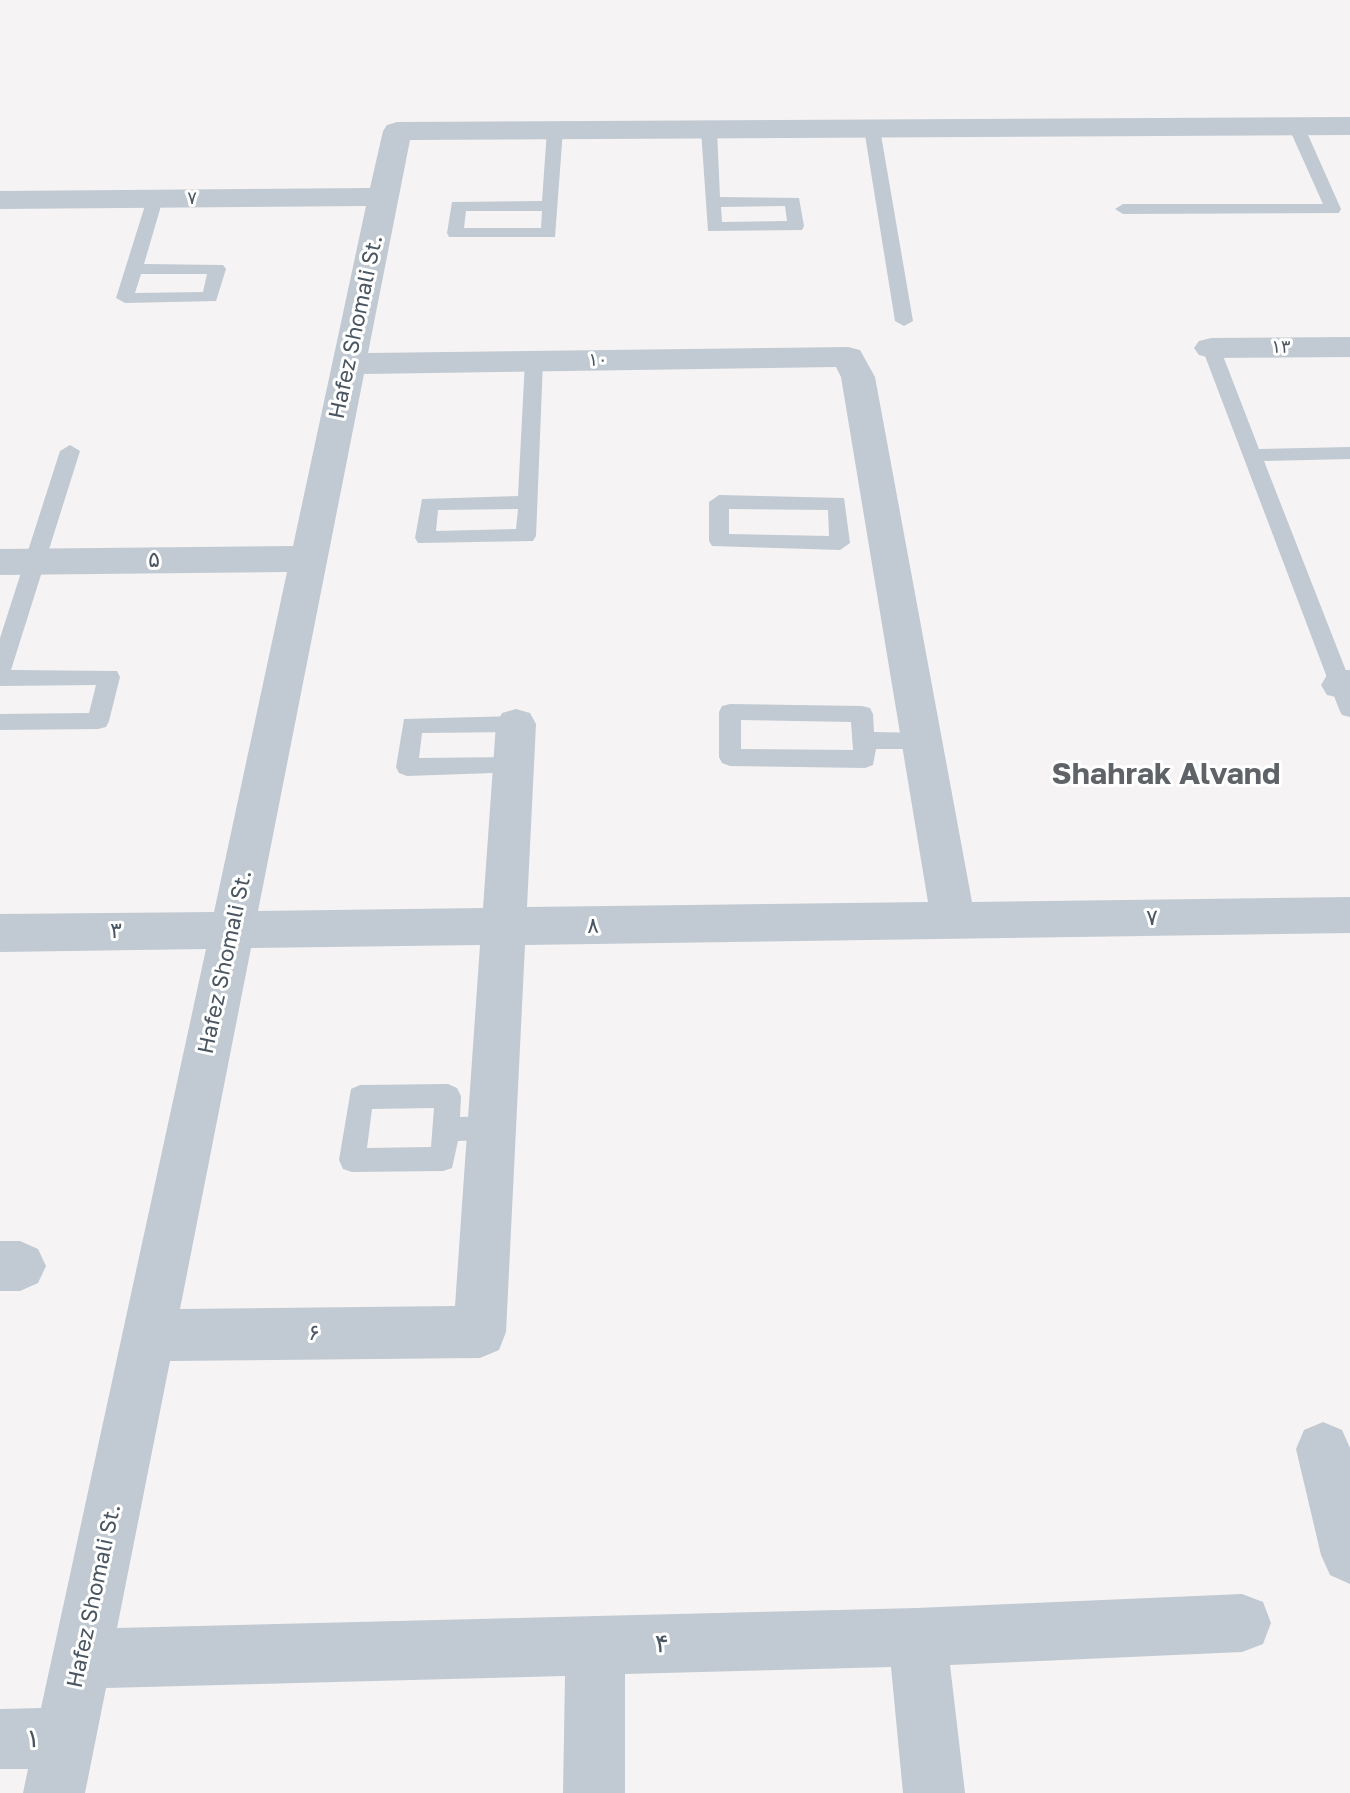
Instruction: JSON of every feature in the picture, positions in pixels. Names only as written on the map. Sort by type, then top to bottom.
[{"type":"street","points":[[555,130],[1350,126]]},
{"type":"street","name":"Hafez Shomali St.","points":[[60,1766],[397,131],[555,130]]},
{"type":"street","name":"۷","points":[[0,200],[383,197]]},
{"type":"street","name":"۱۳","points":[[1211,348],[1350,347]]},
{"type":"street","name":"۱۰","points":[[349,364],[848,357],[858,377],[862,525]]},
{"type":"street","points":[[862,525],[922,741],[953,920]]},
{"type":"street","name":"۵","points":[[17,562],[308,559]]},
{"type":"street","points":[[493,1128],[515,745]]},
{"type":"street","name":"۷","points":[[953,920],[1350,915]]},
{"type":"street","name":"۸","points":[[232,930],[953,920]]},
{"type":"street","name":"۳","points":[[0,933],[232,930]]},
{"type":"street","name":"۶","points":[[149,1335],[480,1332],[493,1128]]},
{"type":"street","points":[[1323,1449],[1350,1555]]},
{"type":"street","name":"۴","points":[[82,1659],[917,1637],[1242,1623]]},
{"type":"street","points":[[917,1637],[934,1793]]},
{"type":"street","points":[[594,1793],[595,1646]]},
{"type":"street","name":"۱","points":[[0,1739],[60,1766]]},
{"type":"lane","points":[[1123,209],[1333,209],[1296,126]]},
{"type":"lane","points":[[872,129],[904,321]]},
{"type":"lane","points":[[550,206],[458,206],[455,233],[549,233],[555,130]]},
{"type":"lane","points":[[709,130],[712,202],[714,227],[796,226],[793,201],[712,202]]},
{"type":"lane","points":[[134,269],[217,269],[210,297],[125,298],[155,199]]},
{"type":"lane","points":[[1211,348],[1347,693]]},
{"type":"lane","points":[[528,502],[429,504],[425,538],[526,536],[528,502],[534,361]]},
{"type":"lane","points":[[0,671],[17,562],[70,451]]},
{"type":"lane","points":[[1253,455],[1350,453]]},
{"type":"lane","points":[[719,502],[837,503],[862,525],[840,543],[719,541],[719,502]]},
{"type":"lane","points":[[0,678],[109,677],[98,721],[0,722]]},
{"type":"lane","points":[[730,712],[862,714],[864,740],[865,759],[730,757],[730,712]]},
{"type":"lane","points":[[864,740],[922,741]]},
{"type":"lane","points":[[446,1129],[493,1128]]},
{"type":"district","name":"Shahrak Alvand","points":[[1166,774]]}]
